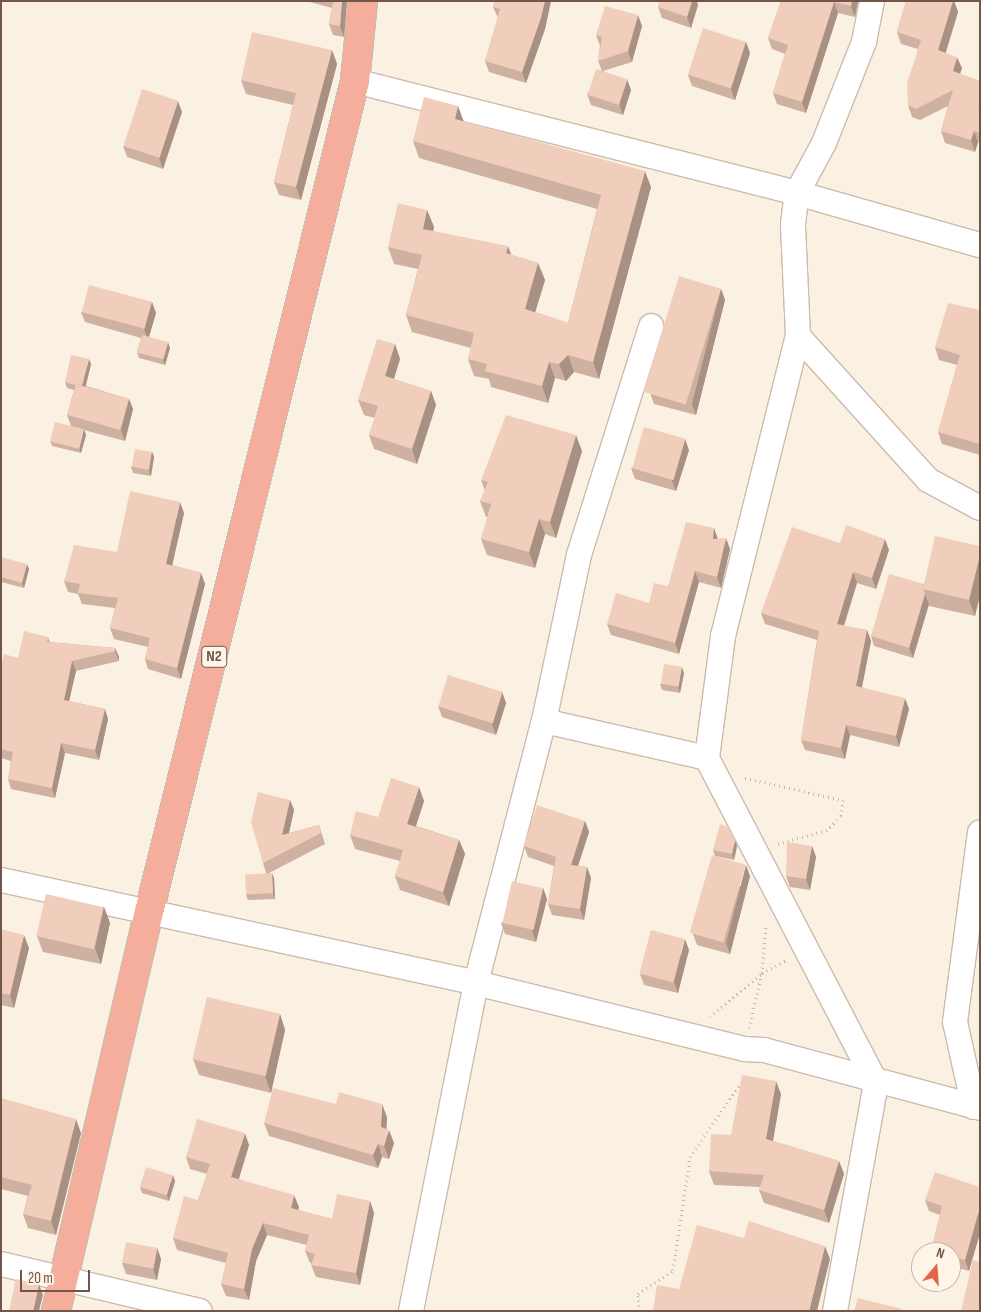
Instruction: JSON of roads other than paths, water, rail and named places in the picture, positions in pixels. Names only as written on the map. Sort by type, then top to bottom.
[{"type":"highway","name":"N2","points":[[56,1311],[149,912],[355,81],[363,1]]},
{"type":"street","points":[[835,1311],[876,1083],[711,766],[723,636],[798,336],[793,224],[797,193],[824,143],[864,42],[872,1]]},
{"type":"street","points":[[355,81],[797,193],[980,245]]},
{"type":"street","points":[[411,1311],[476,983],[544,721],[579,555],[651,326]]},
{"type":"street","points":[[798,336],[928,480],[980,508]]},
{"type":"street","points":[[544,721],[711,766]]},
{"type":"street","points":[[1,880],[476,983],[689,1036],[754,1050],[876,1083],[977,1107],[955,1022],[980,832]]},
{"type":"street","points":[[1,1264],[200,1311]]}]
